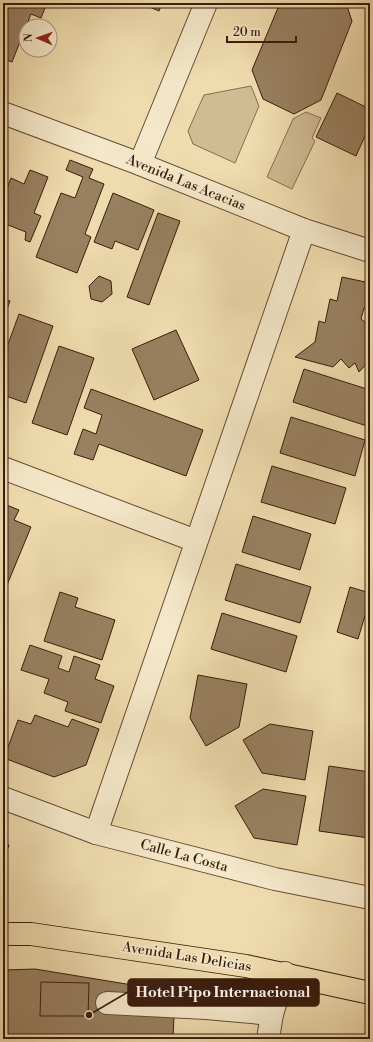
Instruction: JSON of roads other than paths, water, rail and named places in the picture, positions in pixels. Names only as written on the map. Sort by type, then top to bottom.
[{"type":"main road","name":"Avenida Las Delicias","points":[[3,934],[31,934],[246,966],[285,973],[370,993]]},
{"type":"street","points":[[140,164],[206,3]]},
{"type":"street","name":"Avenida Las Acacias","points":[[3,113],[140,164],[304,230],[370,251]]},
{"type":"street","points":[[96,833],[304,230]]},
{"type":"street","points":[[3,468],[196,541]]},
{"type":"street","name":"Calle La Costa","points":[[3,798],[96,833],[275,880],[370,898]]},
{"type":"street","points":[[268,1039],[272,1014],[285,973]]},
{"type":"street","points":[[107,1003],[206,1008],[272,1014]]},
{"type":"place","name":"Hotel Pipo Internacional","points":[[89,1015]]}]
